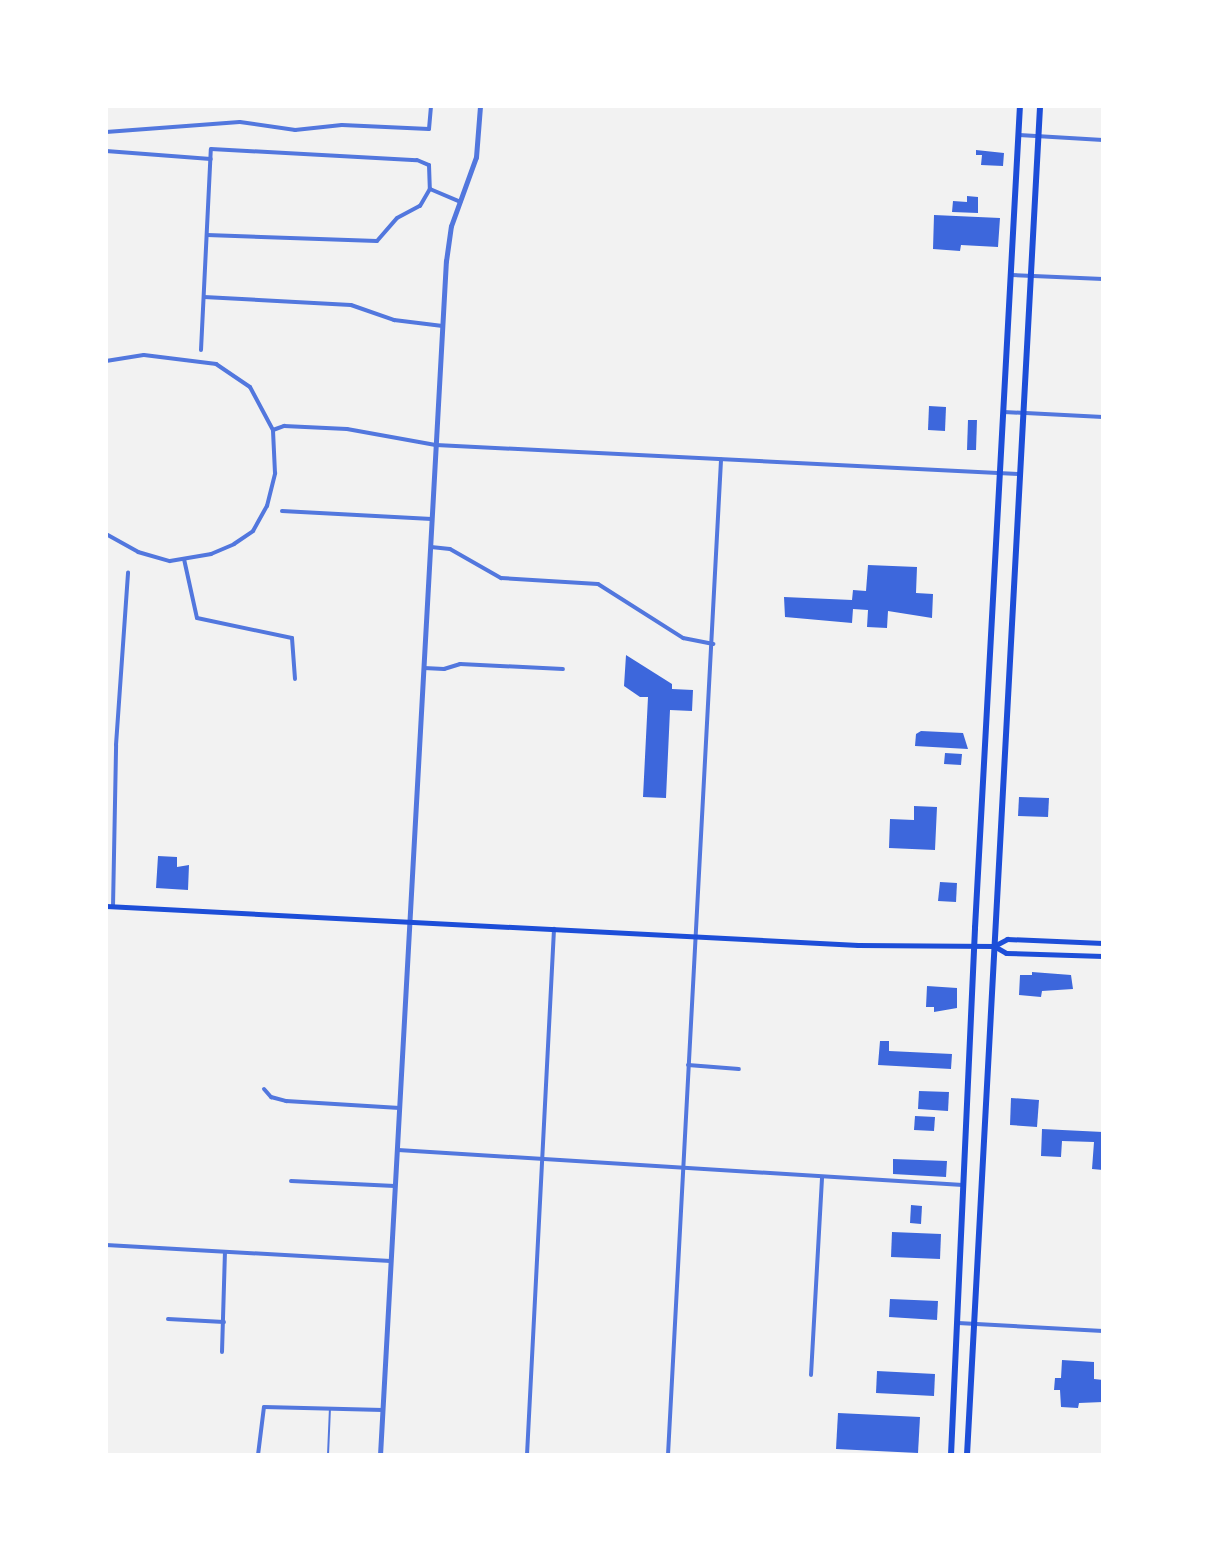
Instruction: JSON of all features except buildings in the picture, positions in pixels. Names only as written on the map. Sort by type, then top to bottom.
[{"type":"main road","points":[[951,1455],[974,945],[1020,106]]},
{"type":"main road","points":[[967,1455],[1040,106]]},
{"type":"main road","points":[[109,906],[858,945],[994,946],[1006,953],[1103,956]]},
{"type":"main road","points":[[994,946],[1007,939],[1103,943]]},
{"type":"street","points":[[106,132],[119,133],[156,125],[240,122],[283,129],[342,125],[429,129],[431,106]]},
{"type":"street","points":[[380,1455],[448,239],[476,157],[480,106]]},
{"type":"street","points":[[1019,135],[1103,140]]},
{"type":"street","points":[[201,350],[211,149],[417,160],[429,165],[430,189],[420,206],[397,218],[377,241],[207,235]]},
{"type":"street","points":[[106,151],[211,159]]},
{"type":"street","points":[[430,189],[460,202]]},
{"type":"street","points":[[1012,275],[1103,279]]},
{"type":"street","points":[[204,297],[351,305],[394,320],[443,326]]},
{"type":"street","points":[[106,361],[144,355],[216,364],[250,387],[273,430],[276,459],[272,491],[253,531],[211,554],[170,561],[138,552],[106,534]]},
{"type":"street","points":[[1004,412],[1103,417]]},
{"type":"street","points":[[273,430],[284,426],[347,429],[436,445],[1019,474]]},
{"type":"street","points":[[668,1455],[721,459]]},
{"type":"street","points":[[282,511],[432,519]]},
{"type":"street","points":[[431,547],[450,549],[501,578],[598,584],[683,638],[713,644]]},
{"type":"street","points":[[184,559],[197,618],[292,638],[295,679]]},
{"type":"street","points":[[109,906],[128,572]]},
{"type":"street","points":[[424,668],[444,669],[463,664],[563,669]]},
{"type":"street","points":[[527,1455],[554,929]]},
{"type":"street","points":[[688,1065],[739,1069]]},
{"type":"street","points":[[264,1089],[271,1097],[286,1101],[400,1108]]},
{"type":"street","points":[[398,1150],[963,1185]]},
{"type":"street","points":[[811,1375],[822,1178]]},
{"type":"street","points":[[291,1181],[395,1186]]},
{"type":"street","points":[[106,1245],[391,1261]]},
{"type":"street","points":[[222,1352],[225,1253]]},
{"type":"street","points":[[168,1319],[224,1322]]},
{"type":"street","points":[[957,1323],[1103,1331]]},
{"type":"street","points":[[258,1455],[264,1407],[383,1410]]},
{"type":"lane","points":[[328,1455],[330,1407]]}]
